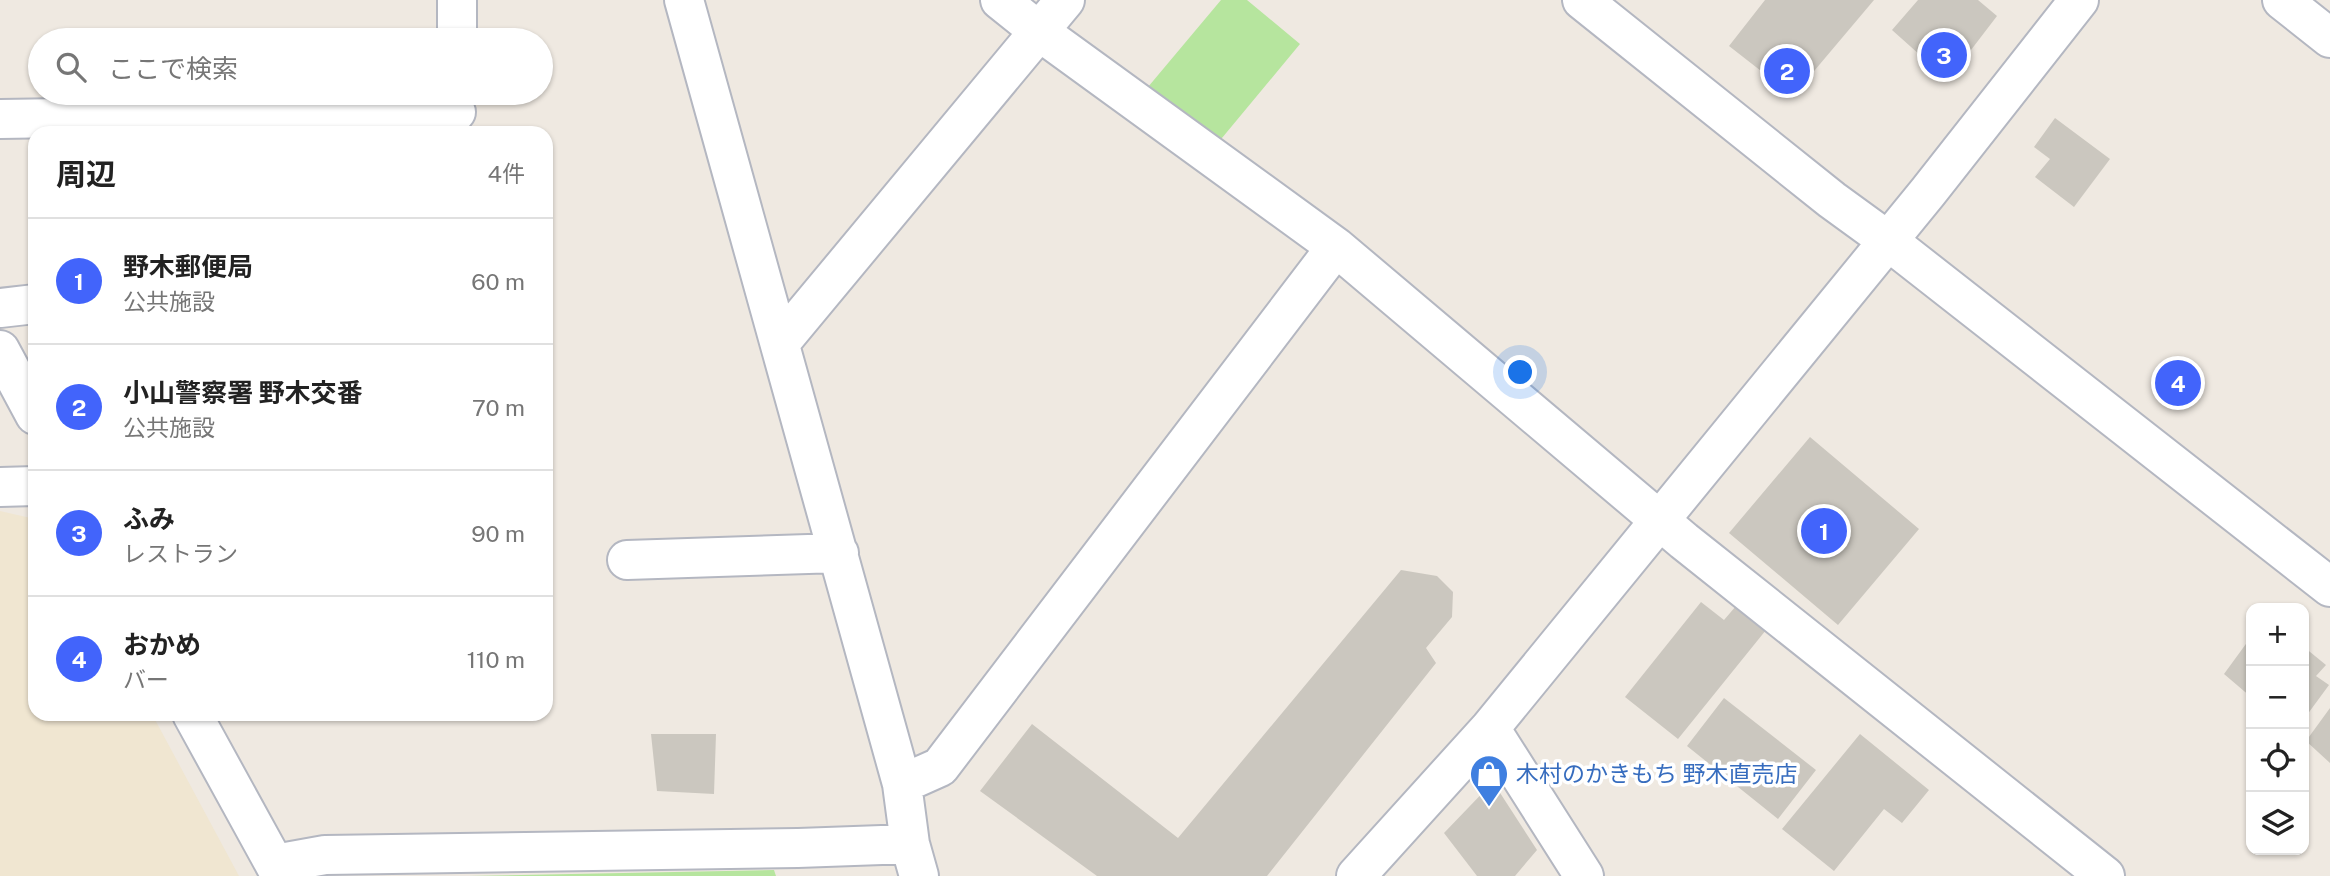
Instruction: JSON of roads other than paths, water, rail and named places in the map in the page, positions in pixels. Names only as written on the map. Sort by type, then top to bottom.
[{"type":"street","points":[[457,0],[457,28]]},
{"type":"street","points":[[196,721],[278,870],[325,855],[801,862],[915,860],[902,783],[684,0]]},
{"type":"street","points":[[1000,0],[1336,247],[1619,488],[2105,876]]},
{"type":"street","points":[[780,343],[1065,0]]},
{"type":"street","points":[[1583,0],[1832,200],[1887,240],[2330,587]]},
{"type":"street","points":[[1356,876],[1490,728],[1928,192],[2080,0]]},
{"type":"street","points":[[2282,0],[2330,38]]},
{"type":"street","points":[[0,119],[456,112]]},
{"type":"street","points":[[902,783],[940,767],[1336,247]]},
{"type":"street","points":[[0,307],[28,305]]},
{"type":"street","points":[[0,351],[28,402]]},
{"type":"street","points":[[0,487],[28,486]]},
{"type":"street","points":[[627,560],[839,553]]},
{"type":"street","points":[[1490,728],[1584,876]]},
{"type":"place","name":"ふみ","points":[[1944,55]]},
{"type":"place","name":"小山警察署 野木交番","points":[[1787,71]]},
{"type":"place","name":"おかめ","points":[[2178,383]]},
{"type":"place","name":"野木郵便局","points":[[1824,531]]},
{"type":"place","name":"木村のかきもち 野木直売店","points":[[1489,808]]}]
